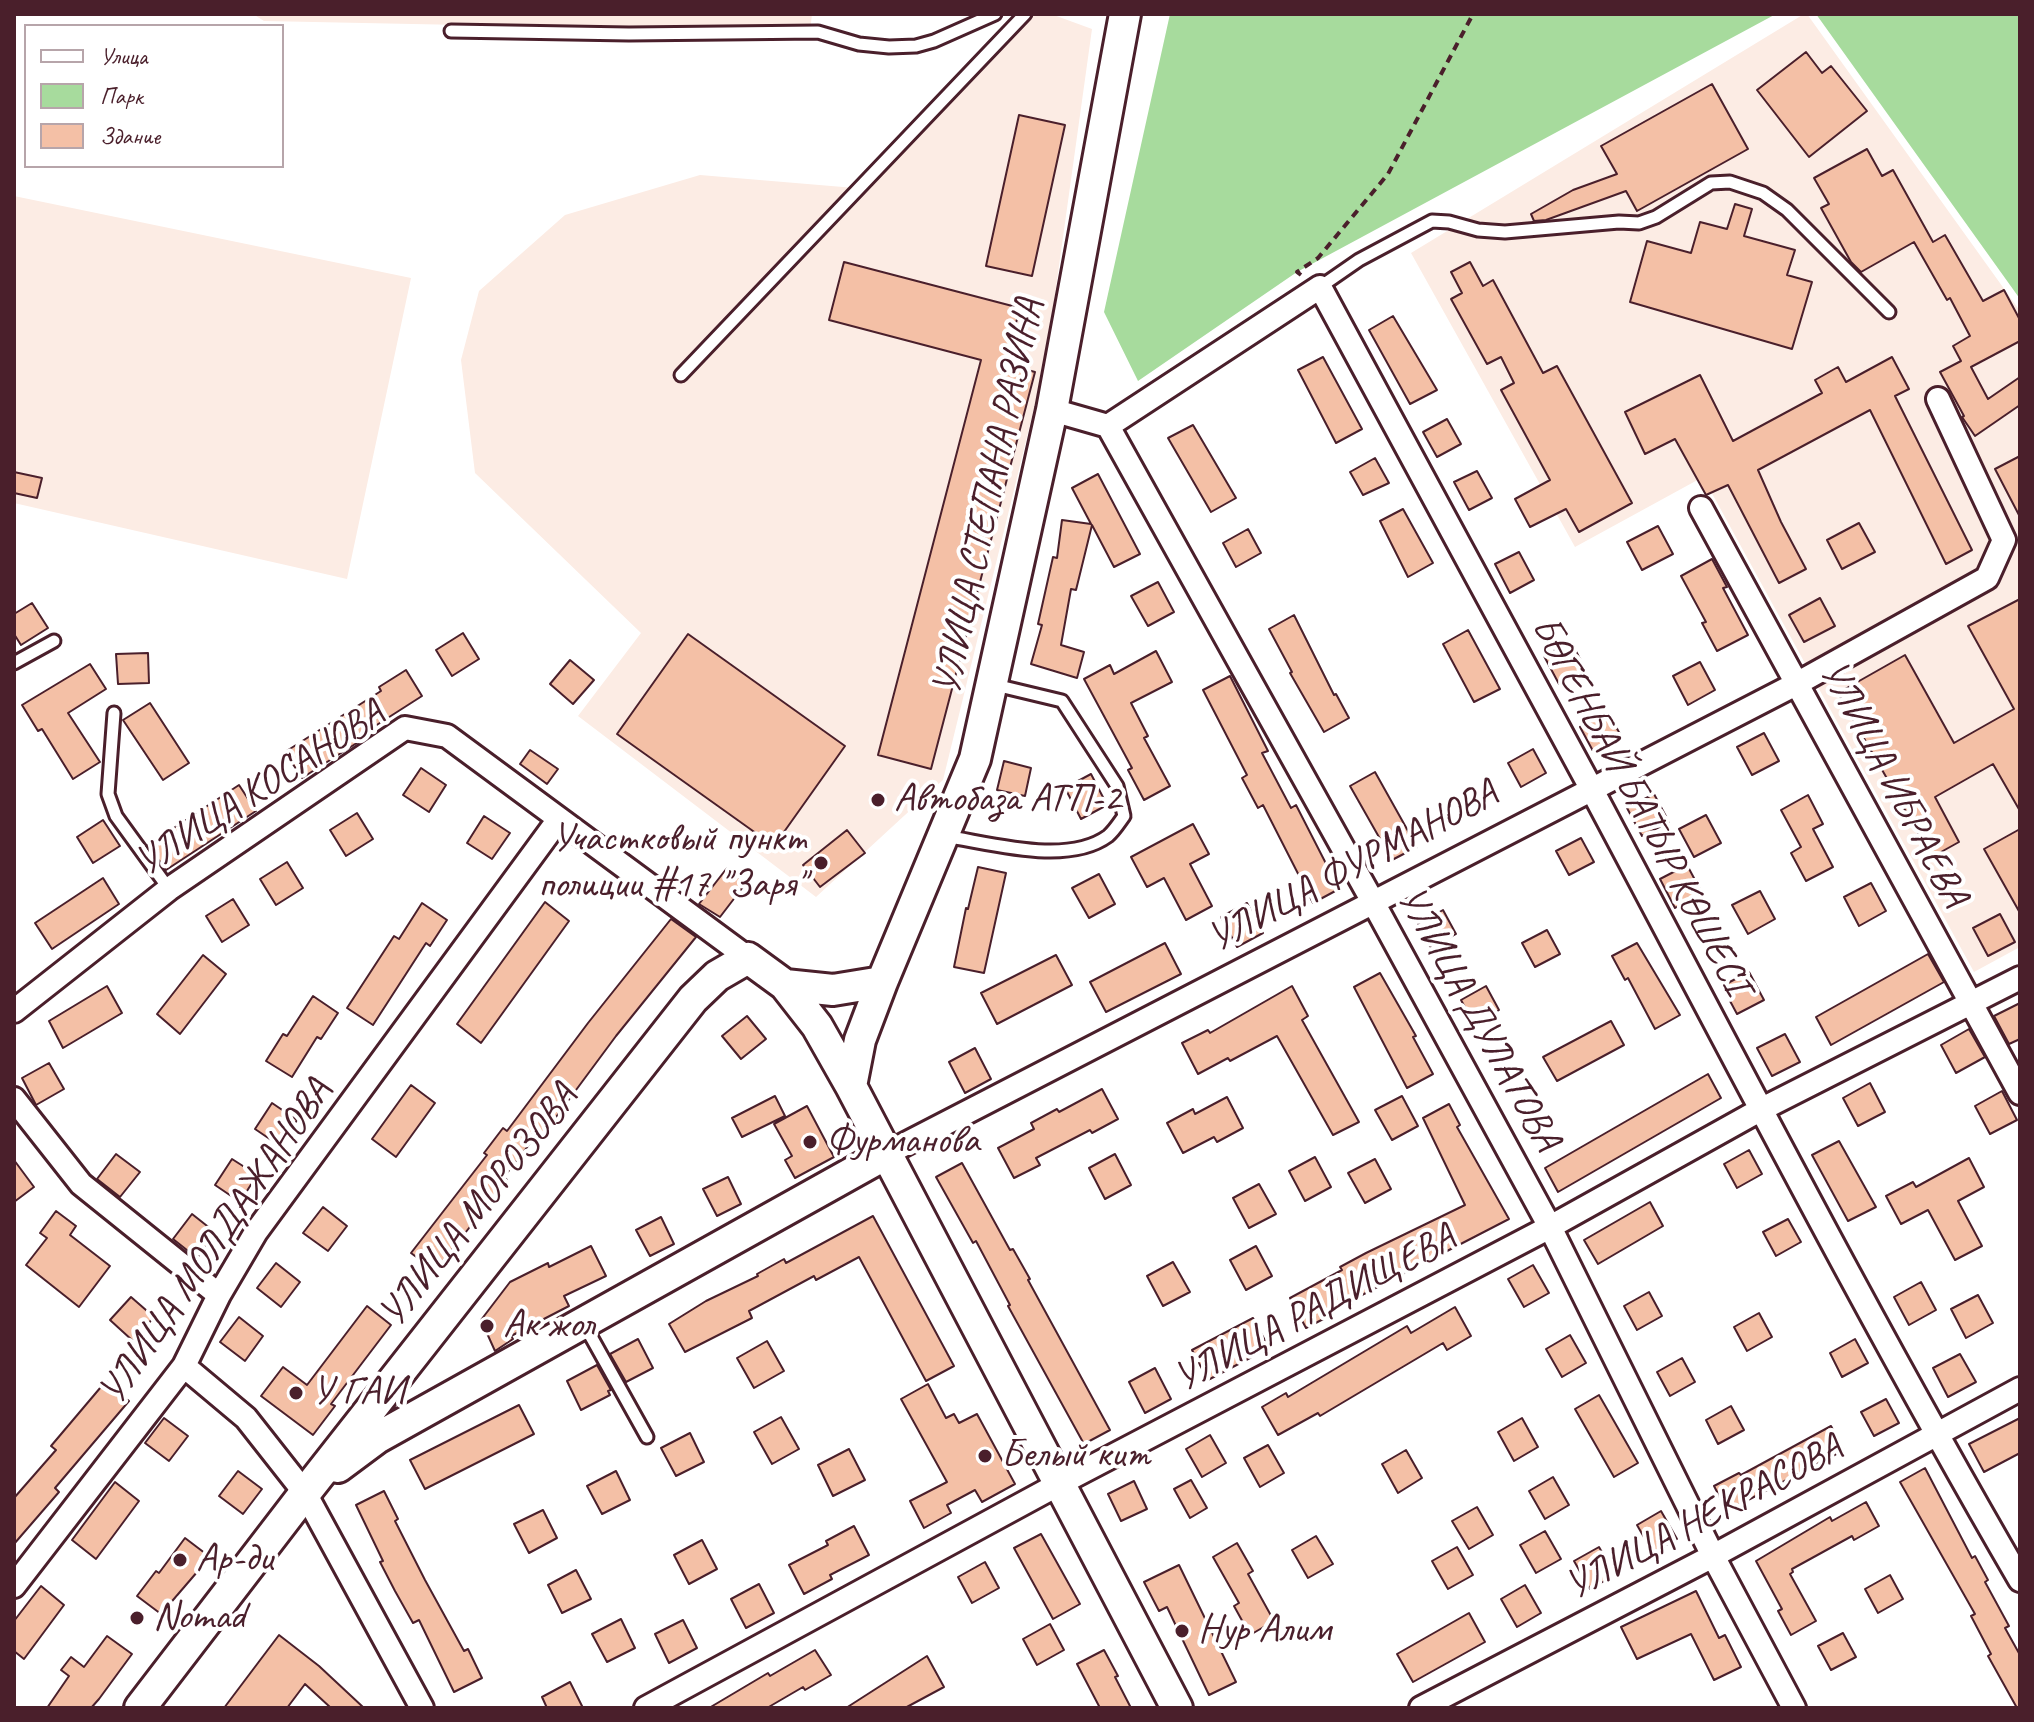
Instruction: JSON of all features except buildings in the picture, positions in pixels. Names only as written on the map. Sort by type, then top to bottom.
[{"type":"main road","name":"УЛИЦА СТЕПАНА РАЗИНА","points":[[851,1086],[860,1040],[975,759],[1052,410],[1125,14]]},
{"type":"main road","points":[[748,958],[785,985],[817,1026],[1177,1708]]},
{"type":"main road","name":"УЛИЦА МОРОЗОВА","points":[[140,1708],[693,999],[717,976],[748,958]]},
{"type":"main road","points":[[785,985],[833,990],[882,982]]},
{"type":"main road","name":"УЛИЦА ФУРМАНОВА","points":[[305,1493],[377,1438],[886,1154]]},
{"type":"street","points":[[1052,410],[1108,426],[1320,287]]},
{"type":"street","name":"БӨГЕНБАЙ БАТЫР КӨШЕСІ","points":[[1320,287],[1591,788],[1760,1110],[1936,1435],[2020,1580]]},
{"type":"street","name":"УЛИЦА ФУРМАНОВА","points":[[886,1154],[1798,683],[1987,578],[2004,540],[1938,399]]},
{"type":"street","name":"УЛИЦА ДУЛАТОВА","points":[[1108,426],[1550,1227],[1713,1556],[1794,1708]]},
{"type":"street","name":"УЛИЦА ИБРАЕВА","points":[[1701,508],[2020,1093]]},
{"type":"street","name":"УЛИЦА КОСАНОВА","points":[[14,1011],[169,889],[405,728],[447,736],[748,958]]},
{"type":"street","name":"УЛИЦА МОЛДАЖАНОВА","points":[[14,1586],[184,1366],[219,1295],[256,1232],[559,819]]},
{"type":"street","name":"УЛИЦА РАДИЩЕВА","points":[[646,1708],[1059,1484],[1550,1227],[1760,1110],[2020,978]]},
{"type":"street","points":[[14,1099],[81,1184],[219,1295]]},
{"type":"street","points":[[184,1366],[246,1418],[305,1493],[422,1708]]},
{"type":"street","name":"УЛИЦА НЕКРАСОВА","points":[[1421,1708],[1713,1556],[2020,1389]]},
{"type":"lane","points":[[451,31],[629,34],[818,32],[859,44],[889,47],[916,46],[934,41],[995,14]]},
{"type":"lane","points":[[681,375],[1025,14]]},
{"type":"lane","points":[[1320,287],[1359,260],[1432,221],[1505,232],[1639,223],[1656,217],[1711,183],[1730,182],[1763,193],[1787,210],[1889,312]]},
{"type":"lane","points":[[14,663],[54,641]]},
{"type":"lane","points":[[943,836],[1053,853],[1093,845],[1111,834],[1124,816],[1117,786],[1062,701],[991,684]]},
{"type":"lane","points":[[114,713],[108,794],[116,816],[169,889]]},
{"type":"lane","points":[[583,1323],[647,1437]]},
{"type":"path","points":[[1320,287],[1297,272],[1318,258],[1388,174],[1473,14]]},
{"type":"shaded area","points":[[253,14],[812,14],[810,32],[264,21]]},
{"type":"shaded area","points":[[1015,14],[1051,14],[1092,29],[1046,359],[943,780],[816,897],[578,716],[641,633],[475,473],[461,360],[479,291],[565,215],[700,175],[855,188]]},
{"type":"shaded area","points":[[1807,14],[2020,311],[2020,947],[1974,972],[1703,477],[1575,547],[1411,253]]},
{"type":"shaded area","points":[[14,196],[411,278],[347,579],[14,503]]},
{"type":"green space","points":[[1170,14],[1776,14],[1297,272],[1138,381],[1104,312]]},
{"type":"green space","points":[[1816,14],[2020,14],[2020,299]]},
{"type":"place","name":"Автобаза АТП-2","points":[[878,800]]},
{"type":"place","name":"Участковый пункт полиции #17 \"Заря\"","points":[[821,863]]},
{"type":"place","name":"Фурманова","points":[[810,1142]]},
{"type":"place","name":"Ак жол","points":[[487,1326]]},
{"type":"place","name":"У ГАИ","points":[[296,1393]]},
{"type":"place","name":"Белый кит","points":[[985,1456]]},
{"type":"place","name":"Ар-ди","points":[[180,1560]]},
{"type":"place","name":"Nomad","points":[[137,1618]]},
{"type":"place","name":"Нур Алим","points":[[1182,1631]]}]
